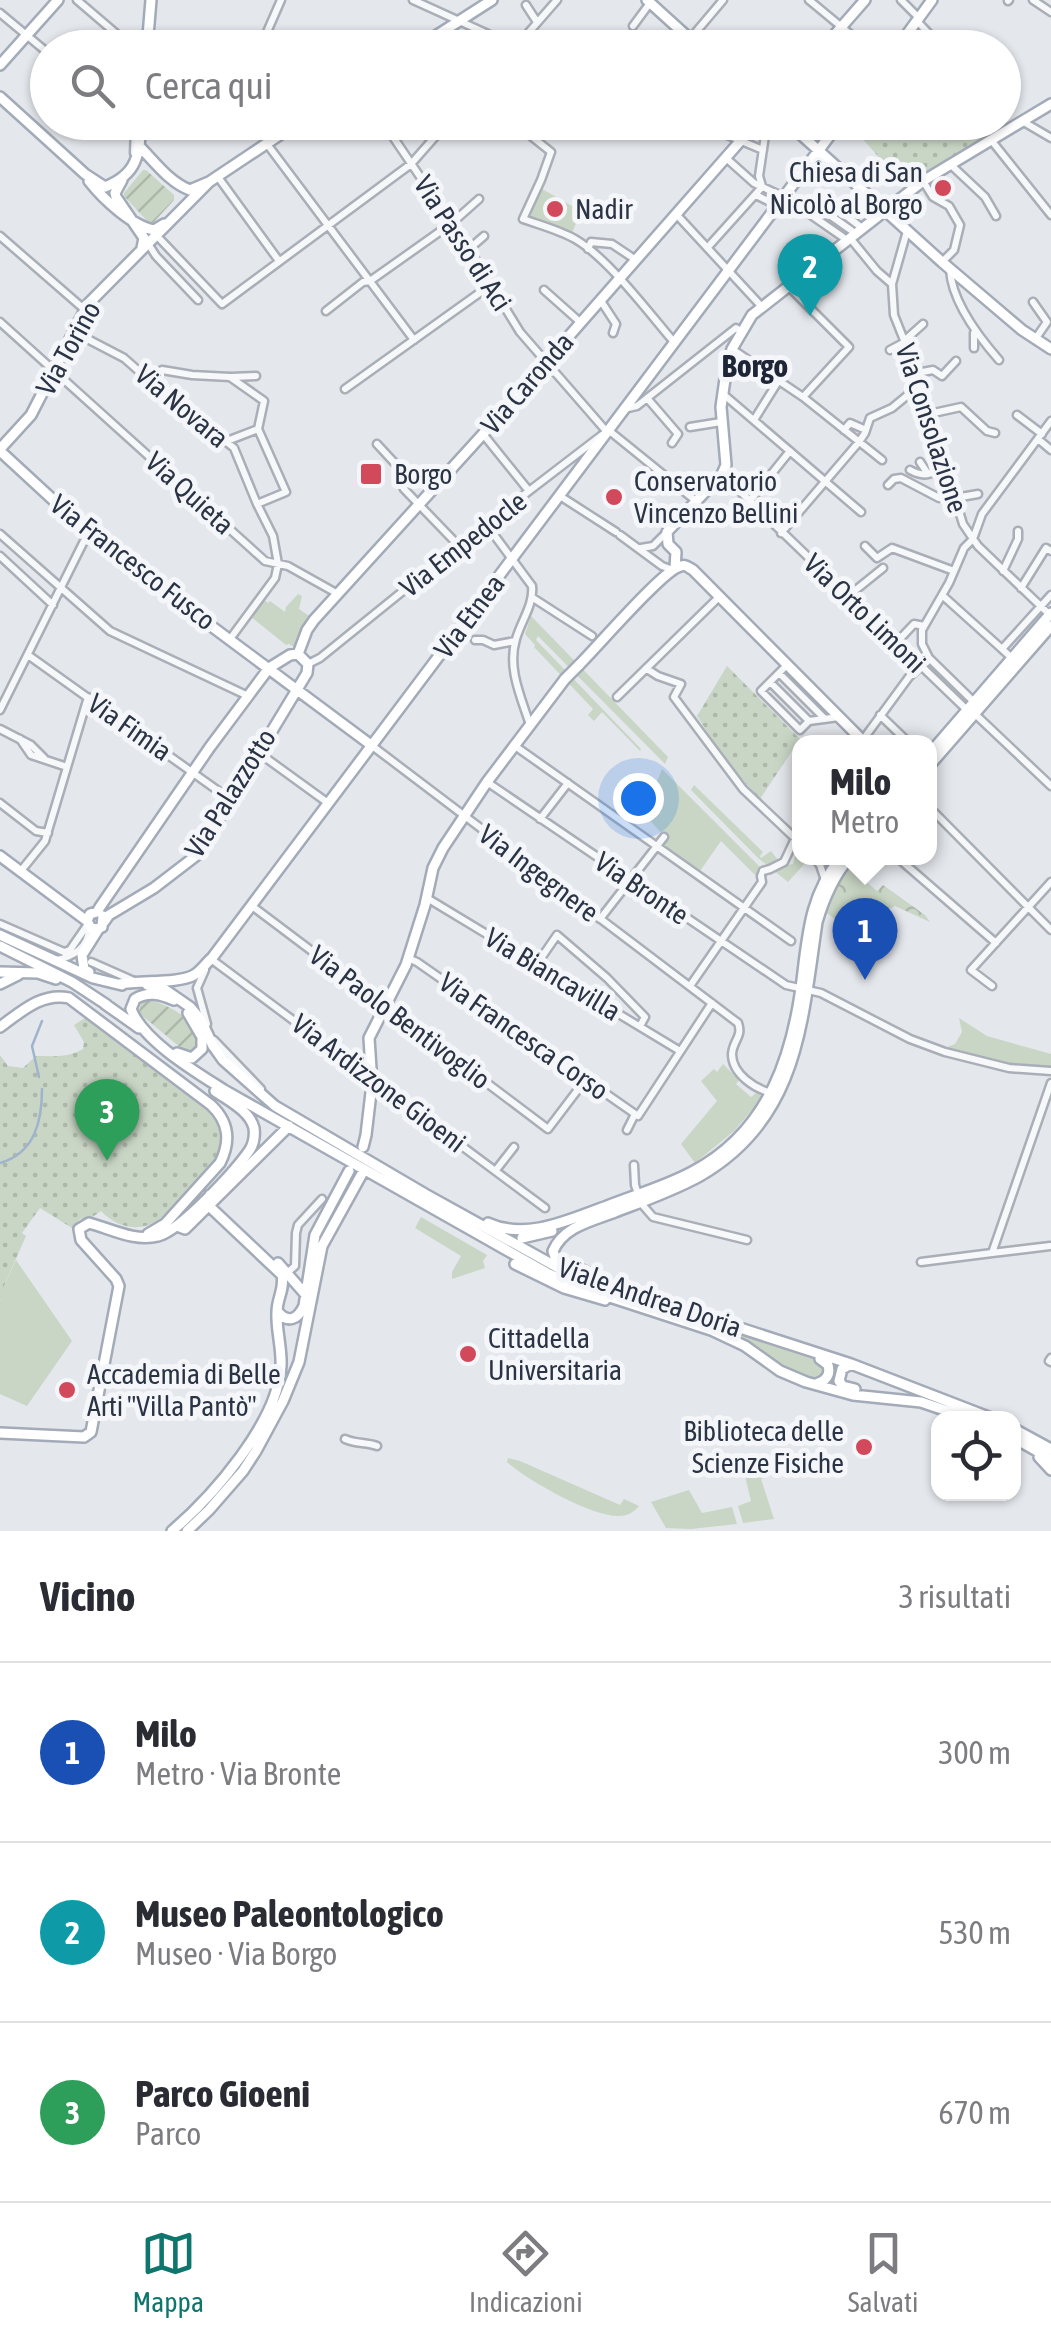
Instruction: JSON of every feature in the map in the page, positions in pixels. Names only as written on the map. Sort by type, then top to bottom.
[{"type":"main road","points":[[31,30],[58,0]]},
{"type":"main road","points":[[149,30],[151,0]]},
{"type":"main road","points":[[445,30],[492,0]]},
{"type":"main road","points":[[839,30],[865,0]]},
{"type":"main road","points":[[910,30],[932,0]]},
{"type":"main road","points":[[648,1],[680,30]]},
{"type":"main road","points":[[0,65],[30,32]]},
{"type":"main road","points":[[1,98],[30,124]]},
{"type":"main road","points":[[1022,121],[1051,104]]},
{"type":"main road","points":[[47,140],[118,211],[151,230],[170,219],[182,196],[139,146]]},
{"type":"main road","points":[[138,140],[136,164],[115,194],[127,216],[150,243]]},
{"type":"main road","name":"Via Torino","points":[[0,450],[28,419],[84,309],[214,179],[273,140]]},
{"type":"main road","points":[[806,140],[1022,330],[1051,349]]},
{"type":"main road","points":[[783,198],[826,140]]},
{"type":"main road","points":[[674,569],[676,552],[666,538],[667,532],[726,465],[722,394],[731,353],[753,314],[790,289],[854,232],[923,180],[992,140]]},
{"type":"main road","name":"Via Caronda","points":[[300,649],[314,620],[741,141]]},
{"type":"main road","points":[[136,164],[144,164],[190,190],[214,179]]},
{"type":"main road","points":[[85,174],[108,188],[123,180]]},
{"type":"main road","name":"Via Etnea","points":[[212,958],[783,198]]},
{"type":"main road","name":"Via Francesco Fusco","points":[[0,450],[88,533],[269,668]]},
{"type":"main road","points":[[363,1147],[372,1078],[370,1038],[408,958],[438,857],[487,782],[565,679],[674,569],[690,568],[783,669],[856,735]]},
{"type":"main road","points":[[1014,663],[1051,615]]},
{"type":"main road","points":[[937,746],[1051,626]]},
{"type":"main road","points":[[104,981],[82,963],[93,924],[103,916],[97,912],[269,668],[300,649],[308,664]]},
{"type":"main road","name":"Via Palazzotto","points":[[93,924],[193,860],[307,673],[308,664]]},
{"type":"main road","name":"Via Ingegnere","points":[[269,668],[371,745]]},
{"type":"main road","points":[[937,756],[972,709]]},
{"type":"main road","points":[[0,856],[93,924]]},
{"type":"main road","points":[[427,1195],[494,1226],[535,1228],[671,1191],[720,1162],[759,1125],[801,1032],[811,917],[825,880],[836,865]]},
{"type":"main road","points":[[802,990],[819,914],[831,884],[844,865]]},
{"type":"main road","points":[[0,935],[104,981],[191,977],[212,958]]},
{"type":"main road","points":[[0,946],[72,982],[186,1058],[196,1056],[202,1049],[202,1037],[194,1021],[164,989]]},
{"type":"main road","points":[[0,973],[23,967],[25,958]]},
{"type":"main road","points":[[0,973],[48,976],[106,1004]]},
{"type":"main road","points":[[0,984],[20,974]]},
{"type":"main road","points":[[127,981],[164,989],[190,1007]]},
{"type":"main road","points":[[177,1226],[185,1229],[208,1202],[248,1152],[254,1130],[246,1114],[189,1072],[155,1039],[135,1018],[132,1004],[141,996],[152,994],[190,1007]]},
{"type":"main road","points":[[0,1027],[42,999],[68,998],[217,1110],[227,1128],[227,1144],[216,1168],[158,1230],[133,1237]]},
{"type":"main road","name":"Viale Andrea Doria","points":[[190,1007],[201,1020],[212,1046],[275,1106],[564,1271],[851,1364],[974,1411]]},
{"type":"main road","name":"Viale Andrea Doria","points":[[171,1053],[224,1090],[560,1279],[723,1335],[780,1371],[816,1384],[853,1394],[920,1402],[947,1411]]},
{"type":"main road","points":[[619,1287],[558,1260],[552,1251],[557,1241],[569,1230],[700,1167],[734,1140],[772,1094]]},
{"type":"main road","points":[[208,1202],[288,1126]]},
{"type":"main road","points":[[276,1309],[281,1316],[295,1319],[304,1306],[315,1235],[349,1170]]},
{"type":"main road","points":[[187,1531],[223,1495],[256,1452],[293,1379],[322,1246],[364,1170]]},
{"type":"main road","points":[[522,1238],[588,1218],[661,1189],[678,1178]]},
{"type":"main road","points":[[208,1202],[306,1295],[306,1329]]},
{"type":"main road","points":[[174,1214],[177,1226]]},
{"type":"main road","points":[[0,1431],[84,1438],[92,1429],[119,1286],[81,1240],[81,1226],[90,1223],[133,1237],[160,1236],[177,1226]]},
{"type":"main road","points":[[515,1264],[564,1288],[636,1306]]},
{"type":"main road","points":[[172,1531],[203,1503],[236,1464],[277,1388],[281,1366],[276,1309],[285,1273]]},
{"type":"main road","points":[[799,1348],[828,1365],[828,1376],[816,1384]]},
{"type":"main road","points":[[851,1364],[839,1374],[844,1386],[920,1402]]},
{"type":"main road","points":[[1021,1433],[1051,1449]]},
{"type":"main road","points":[[1021,1442],[1051,1460]]},
{"type":"main road","points":[[1021,1443],[1051,1470]]},
{"type":"street","points":[[77,0],[112,30]]},
{"type":"street","points":[[268,30],[282,0]]},
{"type":"street","points":[[412,0],[479,30]]},
{"type":"street","points":[[531,30],[557,0]]},
{"type":"street","points":[[698,30],[723,0]]},
{"type":"street","points":[[809,0],[846,30]]},
{"type":"street","points":[[901,0],[926,30]]},
{"type":"street","points":[[1033,0],[1051,12]]},
{"type":"street","points":[[632,26],[648,1]]},
{"type":"street","points":[[526,5],[537,22]]},
{"type":"street","points":[[0,12],[30,38]]},
{"type":"street","points":[[1022,121],[1051,138]]},
{"type":"street","points":[[135,140],[136,164]]},
{"type":"street","name":"Via Passo di Aci","points":[[394,140],[469,248],[520,332],[607,432],[696,501]]},
{"type":"street","points":[[150,243],[202,283],[222,304],[411,164],[432,140]]},
{"type":"street","points":[[536,140],[551,152],[523,219],[574,238],[588,249],[675,343]]},
{"type":"street","points":[[707,246],[756,194],[764,140]]},
{"type":"street","points":[[992,140],[1051,214]]},
{"type":"street","points":[[741,141],[763,150]]},
{"type":"street","points":[[267,144],[414,340]]},
{"type":"street","points":[[726,158],[832,228],[854,232]]},
{"type":"street","points":[[950,164],[985,197],[996,216]]},
{"type":"street","points":[[214,179],[280,262]]},
{"type":"street","points":[[923,180],[933,197],[948,206],[960,225],[946,265],[974,332],[999,360]]},
{"type":"street","points":[[756,194],[783,198]]},
{"type":"street","points":[[326,311],[452,223],[479,199]]},
{"type":"street","points":[[816,217],[827,201],[854,232],[877,271],[892,284],[908,230]]},
{"type":"street","points":[[821,209],[854,232]]},
{"type":"street","points":[[676,214],[762,307]]},
{"type":"street","points":[[832,228],[837,220]]},
{"type":"street","points":[[0,236],[84,309]]},
{"type":"street","points":[[469,248],[484,236]]},
{"type":"street","points":[[588,249],[591,242],[612,244],[636,260]]},
{"type":"street","points":[[150,243],[156,256],[195,296],[202,283]]},
{"type":"street","points":[[345,389],[492,284]]},
{"type":"street","name":"Via Consolazione","points":[[892,284],[894,315],[916,372],[963,524],[1002,570],[1051,615]]},
{"type":"street","points":[[790,289],[849,348],[803,396]]},
{"type":"street","points":[[544,290],[580,322]]},
{"type":"street","points":[[600,300],[616,324],[613,333]]},
{"type":"street","points":[[1034,302],[1049,323],[1036,338]]},
{"type":"street","name":"Via Quieta","points":[[0,322],[266,561],[288,566],[339,594]]},
{"type":"street","points":[[890,350],[924,324]]},
{"type":"street","points":[[624,409],[637,406],[736,328],[742,332]]},
{"type":"street","name":"Via Novara","points":[[73,332],[124,358],[234,448],[274,536],[278,564]]},
{"type":"street","points":[[974,332],[974,348]]},
{"type":"street","points":[[715,345],[803,396],[882,460]]},
{"type":"street","points":[[916,372],[933,370],[942,376],[956,361]]},
{"type":"street","points":[[150,379],[162,370],[192,375],[256,376]]},
{"type":"street","points":[[230,377],[264,401],[258,430],[286,492],[257,504]]},
{"type":"street","points":[[754,420],[778,380]]},
{"type":"street","points":[[781,533],[859,442],[873,416],[921,390]]},
{"type":"street","points":[[722,394],[861,512]]},
{"type":"street","points":[[648,398],[678,434],[672,442]]},
{"type":"street","points":[[929,414],[961,407],[988,432],[995,433]]},
{"type":"street","points":[[1017,415],[1044,435],[1051,450]]},
{"type":"street","points":[[690,427],[721,422]]},
{"type":"street","points":[[1051,422],[982,514],[973,539],[964,548],[924,626],[921,640],[931,660],[972,709],[1051,786]]},
{"type":"street","points":[[844,430],[850,423],[866,430]]},
{"type":"street","points":[[227,442],[258,430]]},
{"type":"street","name":"Via Empedocle","points":[[308,664],[607,432]]},
{"type":"street","points":[[483,434],[529,491]]},
{"type":"street","points":[[377,444],[401,469],[403,488],[459,546]]},
{"type":"street","points":[[749,502],[790,451]]},
{"type":"street","points":[[920,462],[929,475]]},
{"type":"street","points":[[910,470],[929,475],[945,467]]},
{"type":"street","name":"Via Orto Limoni","points":[[722,474],[920,666],[972,709]]},
{"type":"street","points":[[888,485],[901,478],[940,498],[978,494]]},
{"type":"street","points":[[560,496],[662,566],[674,569]]},
{"type":"street","points":[[486,524],[532,586],[533,598],[515,641],[512,669],[530,725]]},
{"type":"street","points":[[1002,570],[1018,539],[1018,531]]},
{"type":"street","points":[[640,548],[653,546],[667,532]]},
{"type":"street","points":[[0,710],[88,533]]},
{"type":"street","points":[[0,534],[110,631],[248,696]]},
{"type":"street","points":[[894,549],[899,541]]},
{"type":"street","points":[[864,546],[876,558],[892,548],[954,571]]},
{"type":"street","points":[[1021,588],[1046,548],[1051,551]]},
{"type":"street","points":[[0,556],[53,605]]},
{"type":"street","points":[[230,639],[275,578],[278,564]]},
{"type":"street","points":[[847,596],[884,568]]},
{"type":"street","points":[[942,595],[1014,663]]},
{"type":"street","points":[[999,646],[1038,603],[1051,596]]},
{"type":"street","points":[[618,697],[719,597]]},
{"type":"street","points":[[533,598],[592,636]]},
{"type":"street","points":[[896,643],[914,624],[924,626]]},
{"type":"street","points":[[475,640],[494,645],[515,641]]},
{"type":"street","name":"Via Fimia","points":[[28,655],[232,800]]},
{"type":"street","points":[[867,735],[909,677],[931,660]]},
{"type":"street","points":[[646,668],[681,684],[674,697],[718,758],[743,790],[792,835]]},
{"type":"street","points":[[826,720],[783,669],[761,691],[800,730],[809,721],[826,720],[839,717]]},
{"type":"street","points":[[770,682],[809,721]]},
{"type":"street","points":[[20,872],[45,841],[88,697]]},
{"type":"street","points":[[880,714],[901,735]]},
{"type":"street","points":[[0,729],[34,748],[45,759],[66,766]]},
{"type":"street","name":"Via Ingegnere","points":[[371,745],[740,1025],[732,1052],[736,1068],[748,1081],[772,1094]]},
{"type":"street","points":[[514,746],[791,941]]},
{"type":"street","points":[[259,752],[328,804]]},
{"type":"street","name":"Via Bronte","points":[[487,782],[786,985],[821,993],[945,1052],[1009,1068],[1051,1071]]},
{"type":"street","points":[[540,818],[568,783]]},
{"type":"street","points":[[0,803],[36,830],[48,833]]},
{"type":"street","points":[[937,815],[1051,930]]},
{"type":"street","points":[[600,920],[664,838]]},
{"type":"street","points":[[690,986],[762,882],[760,876],[784,862],[792,848]]},
{"type":"street","points":[[820,865],[825,880]]},
{"type":"street","points":[[906,865],[996,943]]},
{"type":"street","points":[[992,986],[971,970],[1051,882]]},
{"type":"street","name":"Via Biancavilla","points":[[426,897],[680,1051]]},
{"type":"street","name":"Via Paolo Bentivoglio","points":[[252,905],[548,1129],[586,1080]]},
{"type":"street","points":[[0,924],[64,952],[93,924]]},
{"type":"street","points":[[56,960],[78,952],[93,924]]},
{"type":"street","points":[[538,964],[557,935],[646,1017],[640,1026]]},
{"type":"street","points":[[212,958],[197,988],[204,1018],[222,1050],[275,1106]]},
{"type":"street","name":"Via Ardizzone Gioeni","points":[[212,958],[545,1208]]},
{"type":"street","name":"Via Francesca Corso","points":[[408,958],[636,1115]]},
{"type":"street","points":[[91,962],[127,981]]},
{"type":"street","points":[[627,1130],[712,1002]]},
{"type":"street","points":[[353,1064],[369,1060]]},
{"type":"street","points":[[992,1253],[1051,1083]]},
{"type":"street","points":[[496,1170],[514,1147]]},
{"type":"street","points":[[634,1166],[639,1198],[653,1217],[747,1240]]},
{"type":"street","points":[[285,1273],[295,1266],[298,1226],[322,1199]]},
{"type":"street","points":[[921,1262],[1050,1246]]},
{"type":"street","points":[[344,1439],[377,1446]]},
{"type":"green space","points":[[864,140],[980,140],[915,178],[905,187]]},
{"type":"green space","points":[[143,170],[174,195],[153,223],[124,196]]},
{"type":"green space","name":"Nadir","points":[[542,189],[581,211],[572,233],[530,217]]},
{"type":"green space","points":[[298,594],[302,596],[299,609],[312,618],[304,626],[296,648],[286,645],[250,616],[264,600],[285,612]]},
{"type":"green space","points":[[531,616],[668,757],[665,764],[538,636],[536,640],[640,751],[602,712],[594,721],[588,715],[593,709],[525,634]]},
{"type":"green space","points":[[727,666],[796,735],[792,735],[792,751],[760,799],[727,762],[697,716]]},
{"type":"green space","points":[[662,769],[762,869],[755,875],[721,841],[700,871],[663,845],[667,839],[644,814]]},
{"type":"green space","points":[[694,785],[763,852],[761,858],[771,851],[779,867],[803,865],[788,882],[758,858],[691,790]]},
{"type":"green space","points":[[849,867],[877,891],[883,885],[930,922],[895,906],[875,916],[858,935],[825,912]]},
{"type":"green space","points":[[153,1001],[179,1013],[193,1027],[197,1044],[193,1053],[187,1053],[139,1013],[140,1005]]},
{"type":"green space","points":[[85,1018],[205,1108],[220,1127],[222,1139],[211,1164],[190,1189],[160,1219],[145,1226],[121,1225],[101,1211],[80,1219],[72,1228],[40,1208],[22,1233],[26,1236],[0,1301],[0,1055],[8,1066],[23,1068],[36,1056],[77,1052],[83,1049],[84,1042],[74,1025]]},
{"type":"green space","points":[[959,1018],[987,1036],[1051,1054],[1051,1067],[1001,1063],[949,1051],[947,1047],[955,1044],[962,1032]]},
{"type":"green space","points":[[723,1064],[739,1080],[736,1084],[751,1097],[756,1093],[763,1097],[734,1131],[695,1163],[681,1144],[717,1101],[701,1081]]},
{"type":"green space","points":[[421,1217],[487,1255],[483,1261],[485,1268],[452,1279],[461,1256],[415,1228]]},
{"type":"green space","points":[[16,1260],[72,1341],[27,1406],[0,1394],[0,1301]]},
{"type":"green space","points":[[701,1320],[818,1361],[825,1365],[825,1376],[816,1380],[795,1372],[742,1339]]},
{"type":"green space","points":[[508,1458],[620,1505],[624,1499],[639,1506],[621,1516],[592,1510],[529,1478],[507,1462]]},
{"type":"green space","points":[[801,1462],[800,1467],[761,1479],[774,1519],[743,1523],[738,1506],[751,1501],[745,1476]]},
{"type":"green space","points":[[689,1490],[702,1513],[732,1507],[737,1524],[666,1528],[651,1502]]},
{"type":"waterway","points":[[138,893],[160,877]]},
{"type":"waterway","points":[[39,1077],[32,1046],[42,1021]]},
{"type":"waterway","points":[[0,1163],[29,1144],[38,1124],[42,1089]]},
{"type":"place","name":"Chiesa di San Nicolò al Borgo","points":[[943,188]]},
{"type":"place","name":"Nadir","points":[[555,209]]},
{"type":"place","name":"Museo Paleontologico","points":[[810,316]]},
{"type":"place","name":"Borgo","points":[[371,474]]},
{"type":"place","name":"Conservatorio Vincenzo Bellini","points":[[614,497]]},
{"type":"place","name":"Milo","points":[[865,980]]},
{"type":"place","name":"Parco Gioeni","points":[[107,1161]]},
{"type":"place","name":"Cittadella Universitaria","points":[[468,1354]]},
{"type":"place","name":"Accademia di Belle Arti \"Villa Pantò\"","points":[[67,1390]]},
{"type":"place","name":"Biblioteca delle Scienze Fisiche","points":[[864,1447]]},
{"type":"district","name":"Borgo","points":[[755,365]]}]
